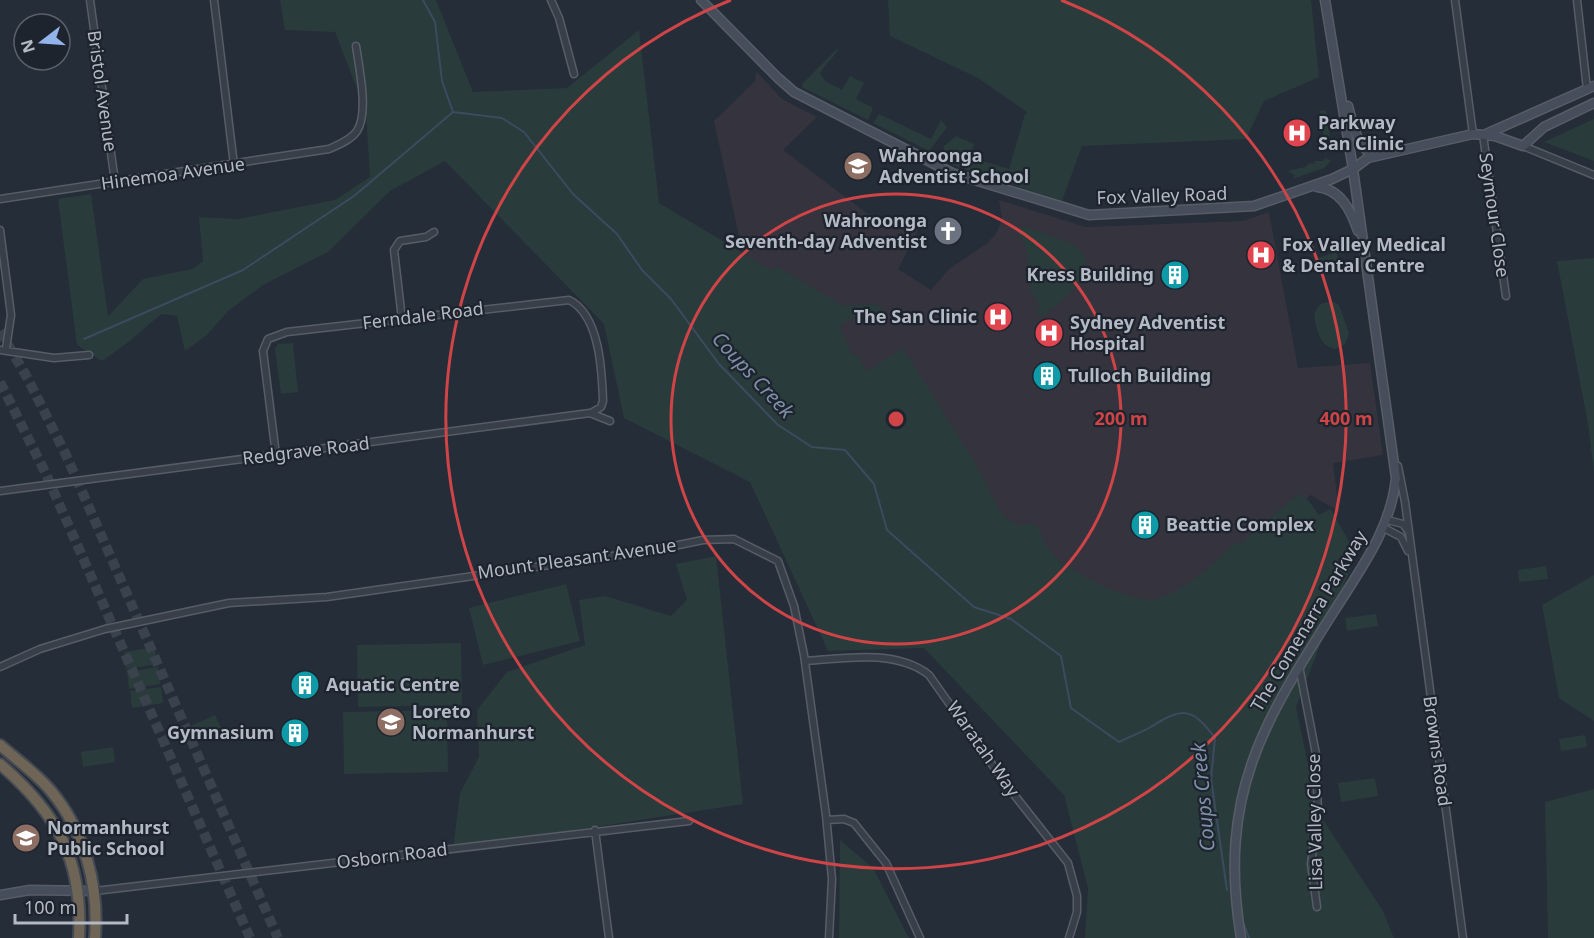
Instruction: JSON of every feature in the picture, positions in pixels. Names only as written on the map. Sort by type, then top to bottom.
[{"type":"highway","points":[[0,745],[51,790],[70,818],[86,855],[95,891],[95,938]]},
{"type":"highway","points":[[0,764],[30,791],[56,825],[68,849],[78,891],[79,938]]},
{"type":"main road","name":"Fox Valley Road","points":[[701,0],[794,92],[952,173],[1089,215],[1243,209],[1314,186],[1353,169],[1375,156],[1480,134],[1590,88]]},
{"type":"main road","name":"The Comenarra Parkway","points":[[1241,938],[1236,900],[1235,840],[1248,771],[1262,733],[1299,665],[1360,572],[1386,524],[1396,478],[1353,169],[1325,0]]},
{"type":"main road","points":[[1340,85],[1357,136],[1366,151],[1375,156]]},
{"type":"main road","points":[[1480,134],[1523,146],[1544,127],[1594,103]]},
{"type":"main road","points":[[1314,186],[1330,189],[1342,200],[1364,247]]},
{"type":"main road","points":[[0,895],[30,890],[95,891]]},
{"type":"street","name":"Bristol Avenue","points":[[90,0],[115,182]]},
{"type":"street","points":[[214,0],[234,165]]},
{"type":"street","points":[[551,0],[559,18],[574,74]]},
{"type":"street","name":"Seymour Close","points":[[1455,0],[1480,134],[1506,296]]},
{"type":"street","points":[[1577,0],[1590,88]]},
{"type":"street","name":"Hinemoa Avenue","points":[[0,199],[329,149],[344,142],[358,131],[363,104],[356,46]]},
{"type":"street","points":[[1523,146],[1594,175]]},
{"type":"street","points":[[0,230],[11,315],[3,350],[54,358],[89,355]]},
{"type":"street","points":[[402,319],[394,250],[400,241],[426,237],[434,232]]},
{"type":"street","name":"Ferndale Road","points":[[276,455],[264,344],[268,339],[287,332],[556,300],[574,302],[590,325],[596,347],[603,401],[601,407],[590,413]]},
{"type":"street","name":"Redgrave Road","points":[[0,491],[590,413],[610,421]]},
{"type":"street","name":"Browns Road","points":[[1393,448],[1409,533],[1411,563],[1463,938]]},
{"type":"street","points":[[1386,524],[1403,524],[1409,533]]},
{"type":"street","name":"Browns Road","points":[[1386,524],[1401,537],[1411,563]]},
{"type":"street","name":"Mount Pleasant Avenue","points":[[0,667],[40,649],[105,629],[228,603],[327,597],[654,550],[703,540],[734,539],[778,561],[794,606],[805,661],[827,820],[832,879],[829,938]]},
{"type":"street","name":"Waratah Way","points":[[805,661],[880,658],[921,668],[930,675],[1008,787],[1068,863],[1077,896],[1077,912],[1069,938]]},
{"type":"street","name":"Lisa Valley Close","points":[[1299,665],[1316,754],[1318,816],[1311,864],[1317,907]]},
{"type":"street","points":[[827,820],[844,819],[854,824],[886,863],[920,938]]},
{"type":"street","name":"Osborn Road","points":[[95,891],[595,830],[689,821]]},
{"type":"street","points":[[595,830],[609,938]]},
{"type":"shaded area","points":[[280,0],[436,0],[473,92],[567,88],[639,30],[659,203],[773,271],[776,266],[844,306],[873,304],[883,307],[880,324],[877,326],[867,310],[839,326],[853,356],[856,354],[867,371],[903,348],[977,466],[998,508],[1007,519],[1017,525],[1036,524],[1046,545],[1056,558],[1069,568],[1108,588],[1137,598],[1158,599],[1180,589],[1200,575],[1235,542],[1240,544],[1298,494],[1308,500],[1319,515],[1331,509],[1356,554],[1296,707],[1318,812],[1383,911],[1394,938],[1085,938],[1088,888],[1064,795],[924,648],[828,651],[750,482],[624,418],[604,324],[445,161],[390,191],[328,252],[263,285],[228,311],[207,335],[185,351],[177,316],[161,314],[130,341],[102,361],[77,345],[58,199],[91,194],[108,316],[143,279],[192,269],[203,261],[199,217],[238,219],[335,200],[370,177],[366,112],[335,32],[285,30]]},
{"type":"shaded area","points":[[888,0],[1311,0],[1319,77],[1264,101],[1246,139],[1082,146],[1062,201],[944,162],[944,146],[956,136],[974,144],[970,157],[1009,169],[1025,114],[1028,113],[978,78],[890,36]]},
{"type":"shaded area","points":[[839,47],[820,73],[825,81],[842,90],[850,76],[864,83],[856,99],[873,108],[868,120],[802,87],[803,83]]},
{"type":"shaded area","name":"Sydney Adventist Hospital","points":[[756,71],[782,99],[817,117],[783,150],[873,218],[890,226],[897,221],[918,231],[898,269],[931,290],[949,269],[986,244],[996,234],[1002,219],[999,200],[1086,227],[1243,221],[1269,212],[1298,368],[1370,363],[1383,455],[1333,463],[1339,511],[1310,495],[1231,586],[1089,615],[867,381],[783,309],[742,250],[714,121],[755,81]]},
{"type":"shaded area","points":[[1326,110],[1331,145],[1325,148],[1320,111]]},
{"type":"shaded area","points":[[879,114],[931,139],[941,120],[947,127],[929,151],[873,123]]},
{"type":"shaded area","points":[[1594,119],[1594,161],[1544,142]]},
{"type":"shaded area","points":[[1325,158],[1331,161],[1324,168],[1293,179],[1295,175],[1287,171],[1305,167],[1310,163],[1314,164],[1315,161],[1323,161]]},
{"type":"shaded area","points":[[1024,226],[1073,244],[1082,253],[1086,263],[1078,284],[1050,311],[1041,316],[1035,310],[1041,305],[1031,289],[1027,250],[1017,235]]},
{"type":"shaded area","points":[[1336,252],[1341,265],[1315,274],[1310,261]]},
{"type":"shaded area","points":[[1594,258],[1594,473],[1588,424],[1557,261]]},
{"type":"shaded area","points":[[1332,301],[1339,305],[1349,333],[1345,344],[1335,349],[1322,340],[1317,330],[1314,314],[1320,304]]},
{"type":"shaded area","points":[[293,343],[298,392],[281,394],[275,349],[278,344]]},
{"type":"shaded area","points":[[716,556],[743,804],[453,849],[460,793],[479,757],[477,710],[507,672],[585,645],[579,600],[605,596],[671,616],[687,600],[676,564]]},
{"type":"shaded area","points":[[1546,566],[1548,579],[1519,582],[1518,570]]},
{"type":"shaded area","points":[[1594,575],[1594,721],[1559,698],[1542,605]]},
{"type":"shaded area","points":[[566,584],[580,641],[483,665],[469,608]]},
{"type":"shaded area","points":[[1376,614],[1378,626],[1347,631],[1345,618]]},
{"type":"shaded area","points":[[461,643],[462,705],[358,707],[357,645]]},
{"type":"shaded area","points":[[155,647],[157,664],[126,669],[124,652]]},
{"type":"shaded area","points":[[158,667],[160,684],[129,689],[127,672]]},
{"type":"shaded area","points":[[161,687],[163,703],[132,708],[130,691]]},
{"type":"shaded area","points":[[447,710],[448,772],[344,774],[343,712]]},
{"type":"shaded area","points":[[215,715],[221,728],[190,742],[184,729]]},
{"type":"shaded area","points":[[1585,735],[1587,747],[1561,751],[1559,739]]},
{"type":"shaded area","points":[[113,747],[115,762],[83,767],[81,752]]},
{"type":"shaded area","points":[[1375,778],[1378,796],[1341,802],[1338,783]]},
{"type":"shaded area","points":[[1594,789],[1594,938],[1548,938],[1545,802]]},
{"type":"shaded area","points":[[840,840],[873,868],[909,938],[839,938]]},
{"type":"waterway","name":"Coups Creek","points":[[423,0],[435,22],[442,81],[453,112],[502,118],[524,132],[573,194],[617,234],[642,270],[671,299],[719,364],[778,425],[812,447],[845,450],[874,484],[887,530],[974,607],[1011,619],[1061,656],[1071,708],[1119,742],[1146,730],[1169,716],[1178,714],[1192,715],[1207,727],[1215,738],[1211,779],[1227,890]]},
{"type":"waterway","points":[[84,339],[243,270],[354,196],[453,112]]},
{"type":"waterway","name":"Coups Creek","points":[[1243,922],[1249,938]]},
{"type":"tunnel","points":[[0,331],[28,379],[66,455],[278,938]]},
{"type":"tunnel","points":[[0,382],[46,474],[250,938]]},
{"type":"place","name":"Parkway San Clinic","points":[[1297,133]]},
{"type":"place","name":"Wahroonga Adventist School","points":[[858,166]]},
{"type":"place","name":"Wahroonga Seventh-day Adventist","points":[[948,231]]},
{"type":"place","name":"Fox Valley Medical & Dental Centre","points":[[1261,255]]},
{"type":"place","name":"Kress Building","points":[[1175,275]]},
{"type":"place","name":"The San Clinic","points":[[998,317]]},
{"type":"place","name":"Sydney Adventist Hospital","points":[[1049,333]]},
{"type":"place","name":"Tulloch Building","points":[[1047,376]]},
{"type":"place","name":"Beattie Complex","points":[[1145,525]]},
{"type":"place","name":"Aquatic Centre","points":[[305,685]]},
{"type":"place","name":"Loreto Normanhurst","points":[[391,722]]},
{"type":"place","name":"Gymnasium","points":[[295,733]]},
{"type":"place","name":"Normanhurst Public School","points":[[26,838]]}]
